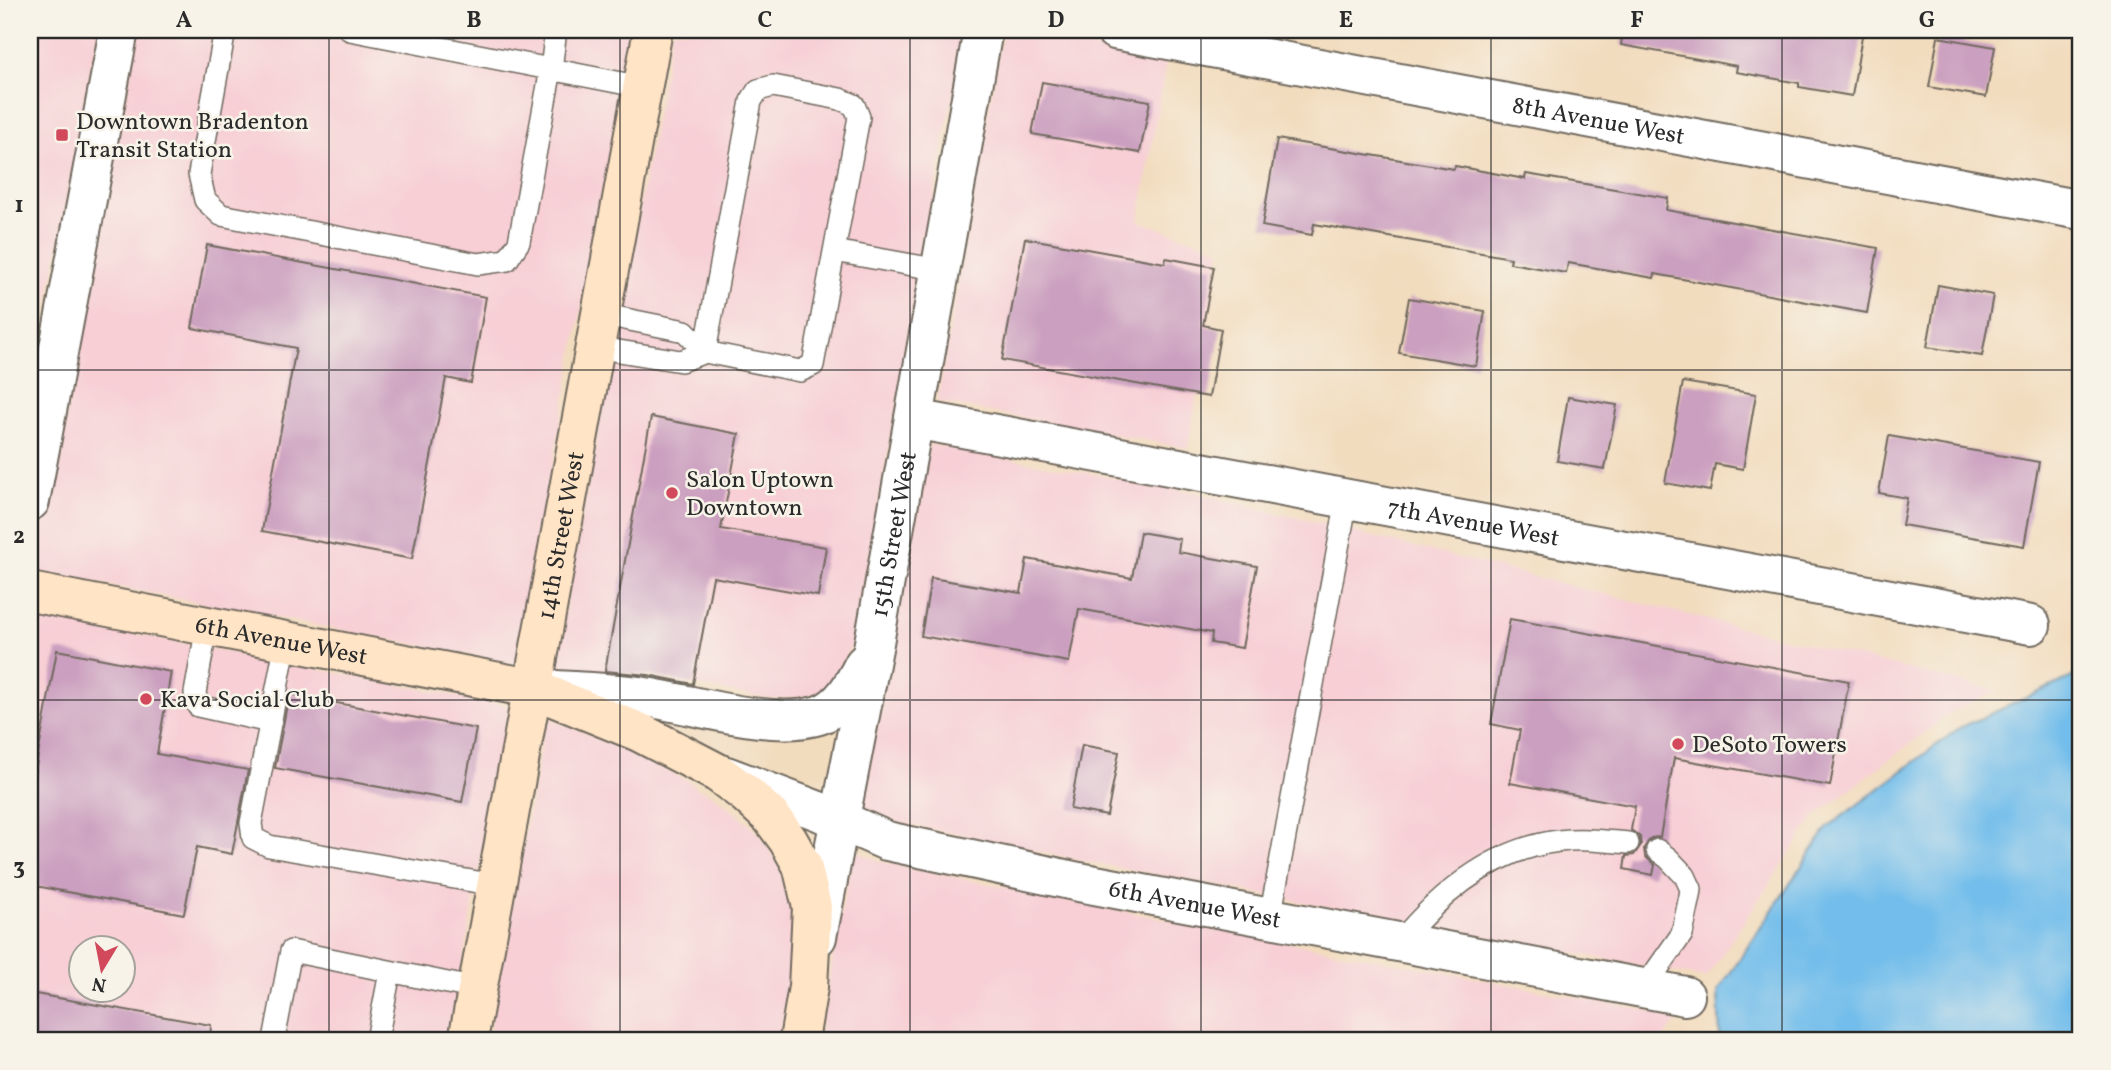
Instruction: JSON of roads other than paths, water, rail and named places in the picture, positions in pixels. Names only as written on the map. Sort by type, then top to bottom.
[{"type":"main road","name":"14th Street West","points":[[468,1040],[653,30]]},
{"type":"main road","name":"6th Avenue West","points":[[30,592],[531,688],[639,732],[718,773],[746,793],[771,817],[788,840],[802,865],[812,907],[808,987]]},
{"type":"main road","name":"15th Street West","points":[[799,1040],[808,987]]},
{"type":"street","points":[[30,500],[119,30]]},
{"type":"street","name":"15th Street West","points":[[808,987],[874,643],[983,30]]},
{"type":"street","name":"8th Avenue West","points":[[1115,30],[2081,210]]},
{"type":"street","name":"7th Avenue West","points":[[914,419],[2031,625]]},
{"type":"street","name":"6th Avenue West","points":[[531,688],[638,696],[766,720],[800,720],[822,714],[838,704],[855,681],[874,643]]},
{"type":"street","name":"6th Avenue West","points":[[718,773],[887,841],[1079,882],[1685,996]]},
{"type":"lane","points":[[225,30],[199,174],[205,200],[221,215],[478,264],[507,260],[519,242],[556,30]]},
{"type":"lane","points":[[349,30],[642,87]]},
{"type":"lane","points":[[597,330],[681,361],[705,352],[800,371],[813,365],[859,117],[854,105],[840,99],[773,86],[758,90],[751,101],[705,352]]},
{"type":"lane","points":[[834,251],[940,270]]},
{"type":"lane","points":[[597,330],[685,331],[705,352]]},
{"type":"lane","points":[[1270,918],[1347,499]]},
{"type":"lane","points":[[207,625],[195,693],[198,706],[270,722]]},
{"type":"lane","points":[[286,641],[251,831],[253,838],[270,846],[495,885]]},
{"type":"lane","points":[[1400,942],[1425,912],[1457,884],[1506,857],[1557,841],[1594,839],[1628,843]]},
{"type":"lane","points":[[1644,988],[1682,934],[1691,889],[1685,876],[1657,850]]},
{"type":"lane","points":[[274,1040],[291,951],[477,989]]},
{"type":"lane","points":[[377,1040],[390,972]]},
{"type":"water","points":[[2081,673],[2081,1040],[1720,1040],[1718,991],[1828,827],[1959,728]]},
{"type":"place","name":"Downtown Bradenton Transit Station","points":[[62,135]]},
{"type":"place","name":"Salon Uptown Downtown","points":[[672,493]]},
{"type":"place","name":"Kava Social Club","points":[[146,699]]},
{"type":"place","name":"DeSoto Towers","points":[[1678,744]]}]
